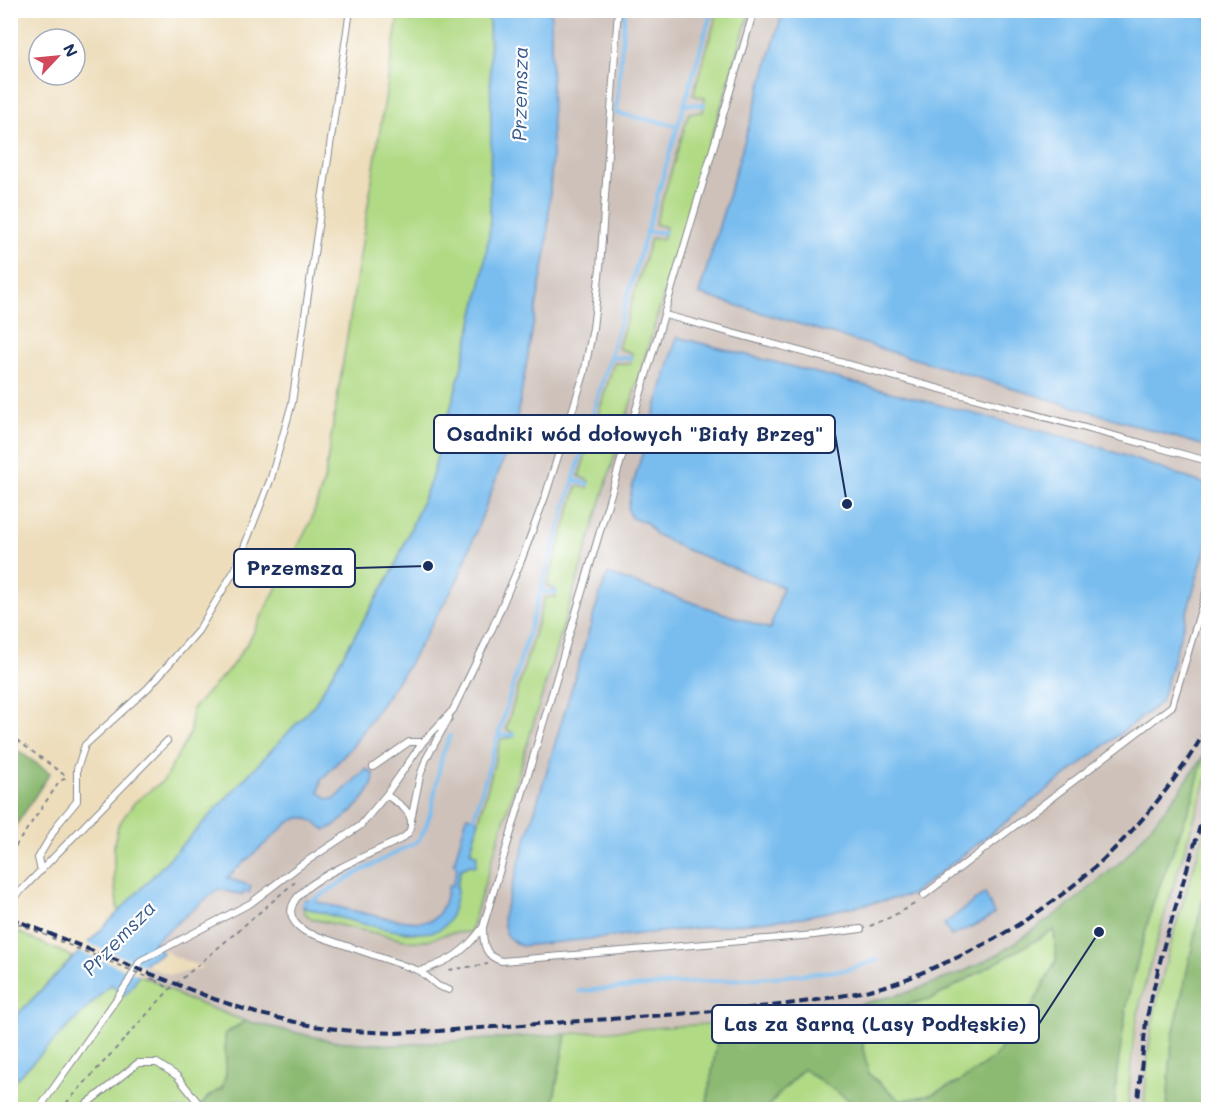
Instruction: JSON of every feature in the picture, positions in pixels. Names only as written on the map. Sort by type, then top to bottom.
[{"type":"lane","points":[[41,871],[38,858],[58,824],[77,801],[77,769],[85,745],[148,688],[198,631],[236,568],[271,478],[292,404],[350,10]]},
{"type":"lane","points":[[449,990],[438,986],[420,971],[306,932],[296,926],[291,909],[298,897],[325,876],[406,836],[411,826],[420,776],[426,759],[453,710],[492,629],[545,497],[584,374],[593,328],[600,268],[618,10]]},
{"type":"lane","points":[[420,971],[468,947],[483,927],[754,10]]},
{"type":"lane","points":[[664,315],[1209,461]]},
{"type":"lane","points":[[924,895],[1172,706],[1209,586]]},
{"type":"lane","points":[[38,1110],[127,984],[140,961],[251,903],[298,867],[360,826],[386,795],[423,742],[453,710]]},
{"type":"lane","points":[[10,902],[167,741]]},
{"type":"lane","points":[[373,767],[409,742],[423,742]]},
{"type":"lane","points":[[386,795],[405,809],[411,820]]},
{"type":"lane","points":[[483,927],[485,949],[495,959],[502,961],[861,929]]},
{"type":"lane","points":[[79,1110],[138,1063],[157,1063],[177,1076],[204,1110]]},
{"type":"path","points":[[10,735],[67,777]]},
{"type":"path","points":[[10,854],[60,781],[77,769]]},
{"type":"path","points":[[60,1110],[170,989],[298,880]]},
{"type":"path","points":[[861,929],[883,921],[915,903]]},
{"type":"path","points":[[10,920],[155,980],[170,989]]},
{"type":"path","points":[[447,970],[502,961]]},
{"type":"shaded area","points":[[551,11],[1208,11],[1208,761],[1204,755],[1178,793],[1125,858],[1072,903],[1000,953],[963,972],[909,992],[816,1015],[394,1045],[333,1041],[245,1021],[184,998],[142,976],[146,966],[171,975],[203,968],[174,956],[153,943],[218,889],[288,823],[321,780],[352,747],[409,664],[458,578],[552,154]]},
{"type":"shaded area","points":[[1208,774],[1208,821],[1181,910],[1155,1010],[1144,1109],[1128,1110],[1140,1006],[1168,904]]},
{"type":"green space","points":[[399,11],[489,11],[490,228],[481,285],[431,480],[394,568],[314,705],[118,913],[114,878],[114,846],[118,825],[135,802],[164,780],[190,733],[192,709],[231,667],[250,639],[311,521],[324,481]]},
{"type":"green space","points":[[718,11],[750,11],[470,932],[449,933],[424,941],[409,941],[312,919],[305,913],[303,907],[407,933],[430,932],[456,888],[461,869],[470,865],[475,866],[470,853],[501,739],[514,737],[513,733],[506,729],[545,597],[556,597],[556,590],[547,586],[577,486],[588,488],[589,481],[579,476],[614,363],[630,364],[632,353],[618,348],[651,238],[663,240],[666,227],[655,224],[689,113],[703,112],[705,98],[693,95]]},
{"type":"green space","points":[[11,746],[50,773],[11,833]]},
{"type":"green space","points":[[1204,755],[1208,761],[1208,774],[1147,975],[1137,1017],[1128,1109],[1115,1110],[1116,1078],[1128,997],[1153,903],[1193,798]]},
{"type":"green space","points":[[1204,755],[1193,798],[1153,903],[1128,997],[1116,1078],[1115,1109],[862,1109],[803,1069],[765,1109],[723,1109],[707,1103],[720,1023],[816,1015],[909,992],[963,972],[1000,953],[1072,903],[1125,858],[1178,793]],"holes":[[[1054,930],[1056,961],[1031,1008],[994,1058],[957,1083],[930,1095],[901,1101],[869,1074],[863,1049],[861,1016],[934,998]]]},
{"type":"green space","points":[[1208,821],[1208,875],[1172,1040],[1167,1109],[1144,1110],[1149,1047],[1160,986]]},
{"type":"green space","points":[[1208,875],[1208,1109],[1167,1109],[1172,1040]]},
{"type":"green space","points":[[11,929],[73,957],[11,1021]]},
{"type":"green space","points":[[1054,929],[1056,960],[1031,1008],[994,1058],[957,1083],[930,1095],[900,1101],[869,1074],[863,1049],[861,1016],[934,998]]},
{"type":"green space","points":[[125,969],[156,982],[184,998],[245,1021],[225,1034],[226,1074],[222,1088],[208,1097],[198,1109],[11,1110],[11,1084]]},
{"type":"green space","points":[[245,1021],[333,1041],[394,1045],[566,1034],[552,1109],[198,1110],[208,1097],[222,1088],[226,1074],[225,1034]]},
{"type":"green space","points":[[720,1023],[707,1103],[723,1109],[552,1110],[566,1034]]},
{"type":"green space","points":[[803,1069],[862,1109],[765,1110]]},
{"type":"water","points":[[489,11],[551,11],[552,154],[547,246],[515,429],[458,579],[409,664],[352,747],[321,780],[319,792],[328,799],[335,799],[366,769],[374,774],[370,789],[351,812],[326,830],[312,820],[304,818],[288,823],[227,878],[251,886],[249,893],[244,891],[243,895],[218,889],[154,942],[163,953],[147,961],[124,996],[111,984],[11,1084],[11,1021],[137,893],[314,705],[394,569],[431,480],[481,285],[490,228]]},
{"type":"water","points":[[783,11],[1208,11],[1208,447],[699,294]]},
{"type":"water","points":[[677,337],[1091,444],[1208,485],[1208,540],[1161,702],[911,895],[798,918],[521,946],[512,941],[507,934],[503,916],[608,574],[770,629],[783,587],[682,548],[655,534],[647,523],[631,518],[628,508],[632,488]]},
{"type":"water","points":[[467,816],[479,820],[470,852],[477,855],[476,866],[470,865],[461,869],[453,909],[443,927],[432,932],[397,931],[354,922],[303,907],[305,899],[391,919],[424,922],[433,919],[442,909],[449,885],[452,886],[457,868],[454,863]]},
{"type":"water","points":[[985,893],[994,914],[951,936],[944,924]]},
{"type":"pier","points":[[84,942],[146,966],[142,976],[76,950]]},
{"type":"waterway","points":[[625,10],[616,113],[678,126]]},
{"type":"waterway","points":[[473,821],[712,10]]},
{"type":"waterway","points":[[684,104],[704,105]]},
{"type":"waterway","points":[[647,232],[665,232]]},
{"type":"waterway","points":[[610,357],[631,358]]},
{"type":"waterway","points":[[574,480],[588,484]]},
{"type":"waterway","points":[[541,592],[556,592]]},
{"type":"waterway","points":[[499,735],[514,735]]},
{"type":"waterway","points":[[304,903],[314,900],[348,878],[418,841],[431,811],[442,756],[450,736]]},
{"type":"waterway","points":[[579,991],[846,970],[878,960]]},
{"type":"railway","points":[[10,918],[214,999],[256,1013],[313,1026],[352,1031],[395,1033],[439,1031],[679,1014],[837,997],[902,981],[940,965],[981,946],[1021,923],[1059,897],[1094,868],[1157,802],[1184,765],[1208,726]]},
{"type":"railway","points":[[1137,1110],[1146,1021],[1164,945],[1208,800]]},
{"type":"place","name":"Osadniki wód dołowych \"Biały Brzeg\"","points":[[847,504]]},
{"type":"place","name":"Przemsza","points":[[428,566]]},
{"type":"place","name":"Las za Sarną (Lasy Podłęskie)","points":[[1099,932]]}]
